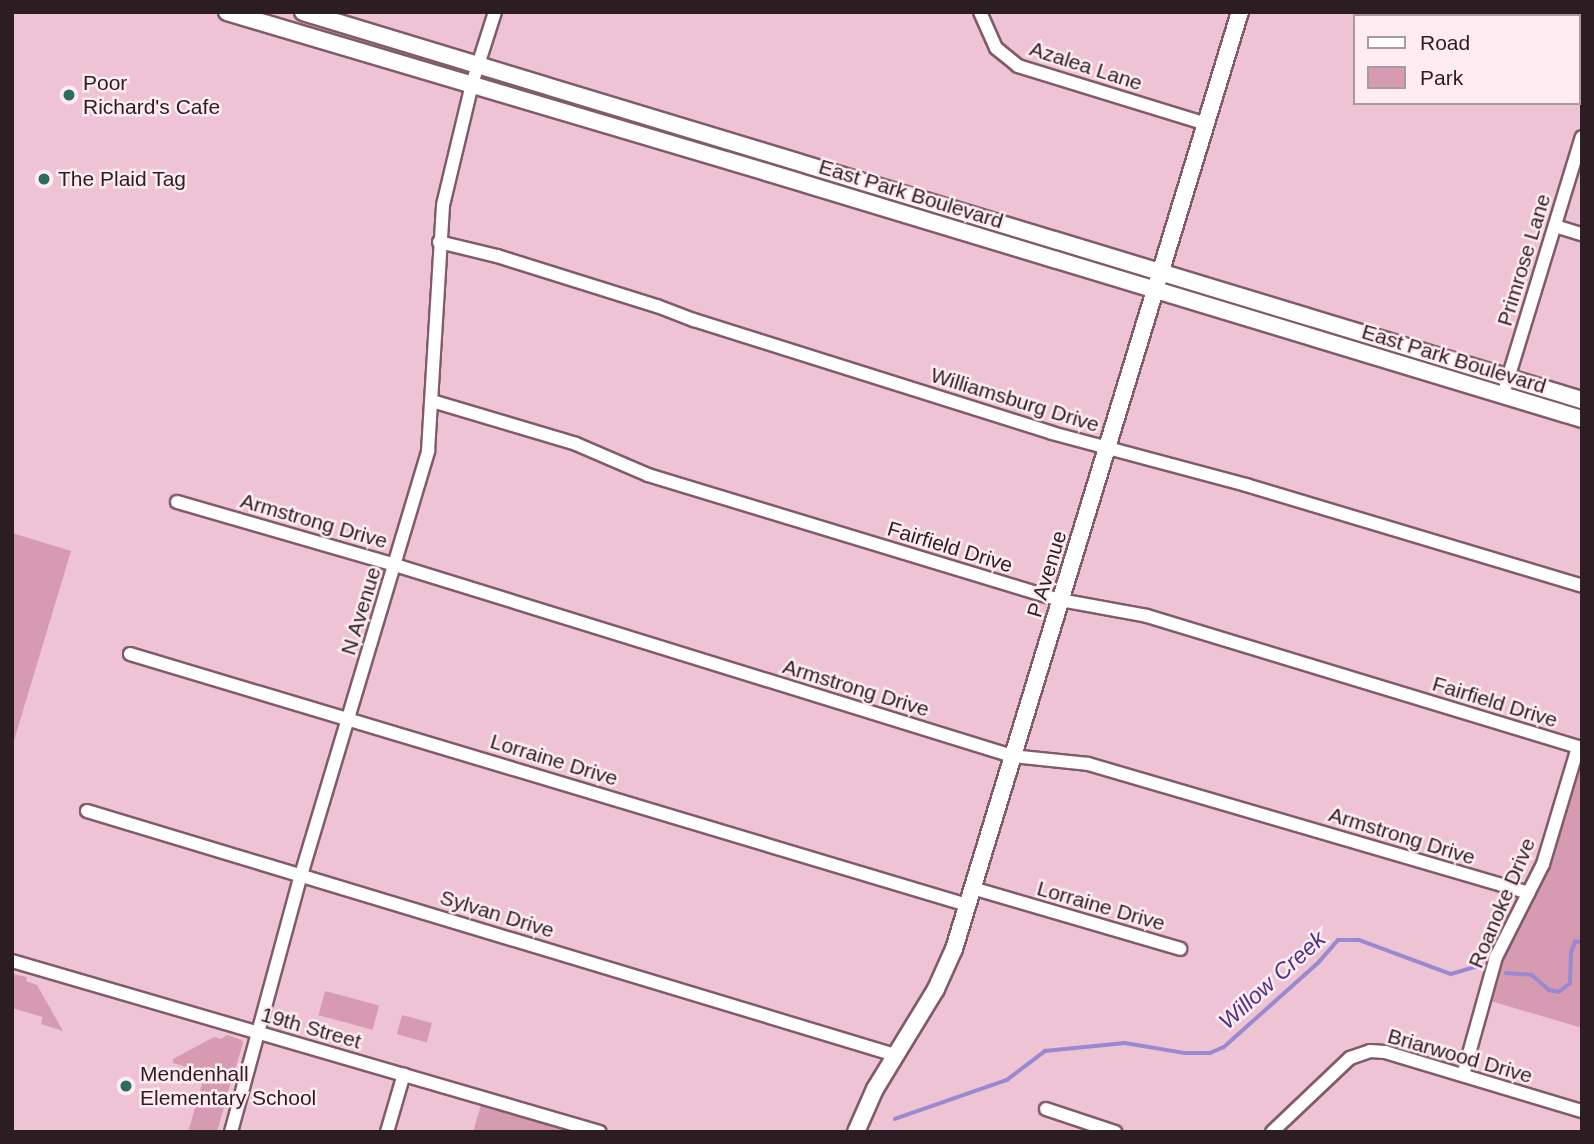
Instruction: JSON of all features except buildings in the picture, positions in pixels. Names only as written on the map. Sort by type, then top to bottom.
[{"type":"main road","name":"East Park Boulevard","points":[[227,12],[1582,419]]},
{"type":"main road","name":"East Park Boulevard","points":[[303,12],[1582,400]]},
{"type":"main road","name":"P Avenue","points":[[856,1132],[895,1055],[947,968],[1241,12]]},
{"type":"street","name":"N Avenue","points":[[231,1132],[301,875],[428,451],[439,242],[447,180],[472,84],[495,12]]},
{"type":"street","name":"Azalea Lane","points":[[980,12],[996,48],[1018,66],[1207,124]]},
{"type":"street","name":"Primrose Lane","points":[[1503,395],[1582,136]]},
{"type":"street","points":[[1555,226],[1582,234]]},
{"type":"street","name":"Williamsburg Drive","points":[[439,242],[497,256],[1039,429],[1246,485],[1582,586]]},
{"type":"street","name":"Fairfield Drive","points":[[432,401],[568,442],[648,475],[1060,600],[1147,616],[1580,748]]},
{"type":"street","name":"Armstrong Drive","points":[[177,502],[395,565],[1012,756],[1088,764],[1528,893]]},
{"type":"street","name":"Lorraine Drive","points":[[130,654],[348,717],[967,905]]},
{"type":"street","name":"Roanoke Drive","points":[[1463,1075],[1496,957],[1543,864],[1580,748]]},
{"type":"street","name":"Sylvan Drive","points":[[88,811],[895,1055]]},
{"type":"street","name":"Lorraine Drive","points":[[972,888],[1180,949]]},
{"type":"street","name":"19th Street","points":[[12,961],[600,1132]]},
{"type":"street","name":"Briarwood Drive","points":[[1272,1132],[1324,1080],[1360,1053],[1385,1052],[1582,1111]]},
{"type":"street","points":[[387,1132],[404,1074]]},
{"type":"street","points":[[1046,1109],[1115,1132]]},
{"type":"green space","points":[[12,533],[71,551],[12,747]]},
{"type":"green space","points":[[1582,763],[1582,1028],[1491,1001],[1510,941],[1548,873]]},
{"type":"green space","points":[[12,974],[27,977],[26,981],[37,985],[63,1031],[41,1024],[43,1017],[12,1008]]},
{"type":"green space","points":[[325,991],[379,1005],[373,1030],[319,1015]]},
{"type":"green space","points":[[402,1015],[432,1023],[427,1042],[397,1034]]},
{"type":"green space","points":[[227,1035],[242,1040],[243,1043],[232,1080],[173,1063],[173,1059],[214,1037],[221,1039]]},
{"type":"green space","points":[[205,1074],[231,1082],[217,1132],[188,1132]]},
{"type":"green space","points":[[481,1105],[570,1132],[473,1132]]},
{"type":"waterway","name":"Willow Creek","points":[[895,1119],[1007,1080],[1045,1051],[1125,1043],[1185,1053],[1210,1053],[1224,1047],[1319,962],[1338,940],[1359,940],[1451,974],[1476,967]]},
{"type":"waterway","name":"Willow Creek","points":[[1506,973],[1532,975],[1549,990],[1559,992],[1570,983],[1571,953],[1575,942],[1582,941]]},
{"type":"place","name":"Poor Richard's Cafe","points":[[69,95]]},
{"type":"place","name":"The Plaid Tag","points":[[44,179]]},
{"type":"place","name":"Mendenhall Elementary School","points":[[126,1086]]}]
